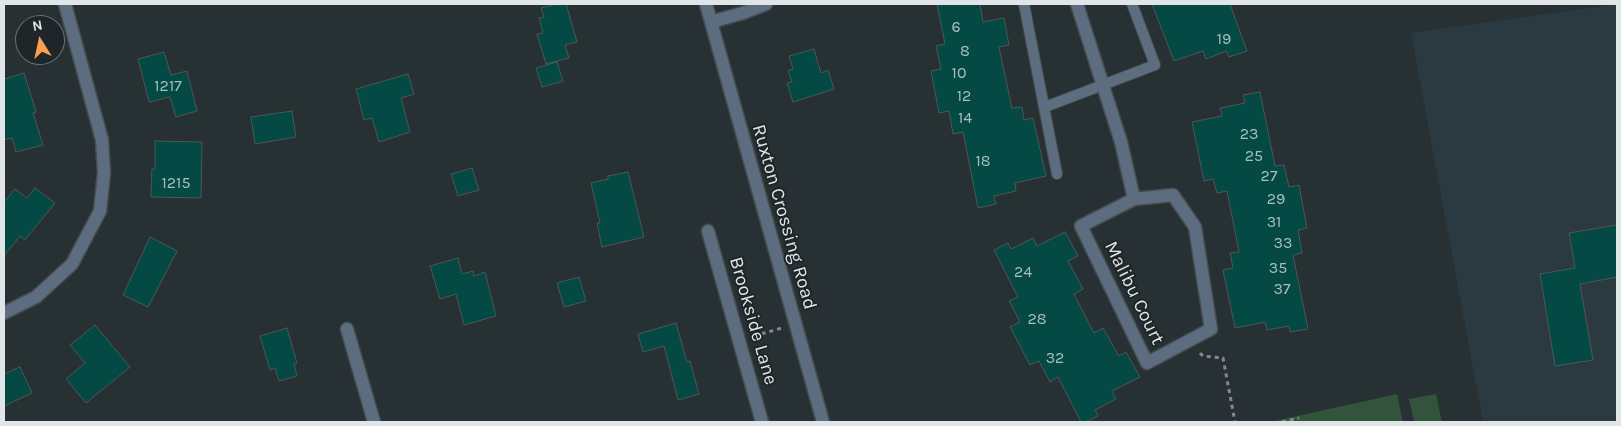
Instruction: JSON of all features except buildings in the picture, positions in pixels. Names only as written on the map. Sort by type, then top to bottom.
[{"type":"street","points":[[4,313],[36,297],[72,264],[100,211],[104,173],[102,140],[64,4]]},
{"type":"street","name":"Ruxton Crossing Road","points":[[706,4],[823,422]]},
{"type":"street","points":[[711,22],[766,4]]},
{"type":"street","points":[[1077,4],[1121,142],[1134,199]]},
{"type":"street","name":"Malibu Court","points":[[1173,195],[1195,228],[1211,330],[1189,342],[1147,363],[1081,226],[1134,199],[1173,195]]},
{"type":"street","name":"Brookside Lane","points":[[708,231],[762,422]]},
{"type":"street","points":[[347,329],[374,422]]},
{"type":"lane","points":[[1024,4],[1057,174]]},
{"type":"lane","points":[[1045,107],[1155,66],[1132,4]]},
{"type":"path","points":[[739,341],[795,324]]},
{"type":"path","points":[[1189,342],[1203,356],[1222,358],[1235,422]]},
{"type":"path","points":[[1282,422],[1299,418]]},
{"type":"shaded area","points":[[1617,4],[1617,422],[1483,422],[1411,33]]},
{"type":"green space","points":[[1397,394],[1403,422],[1270,422]]},
{"type":"green space","points":[[1436,394],[1442,422],[1414,422],[1409,399]]}]
